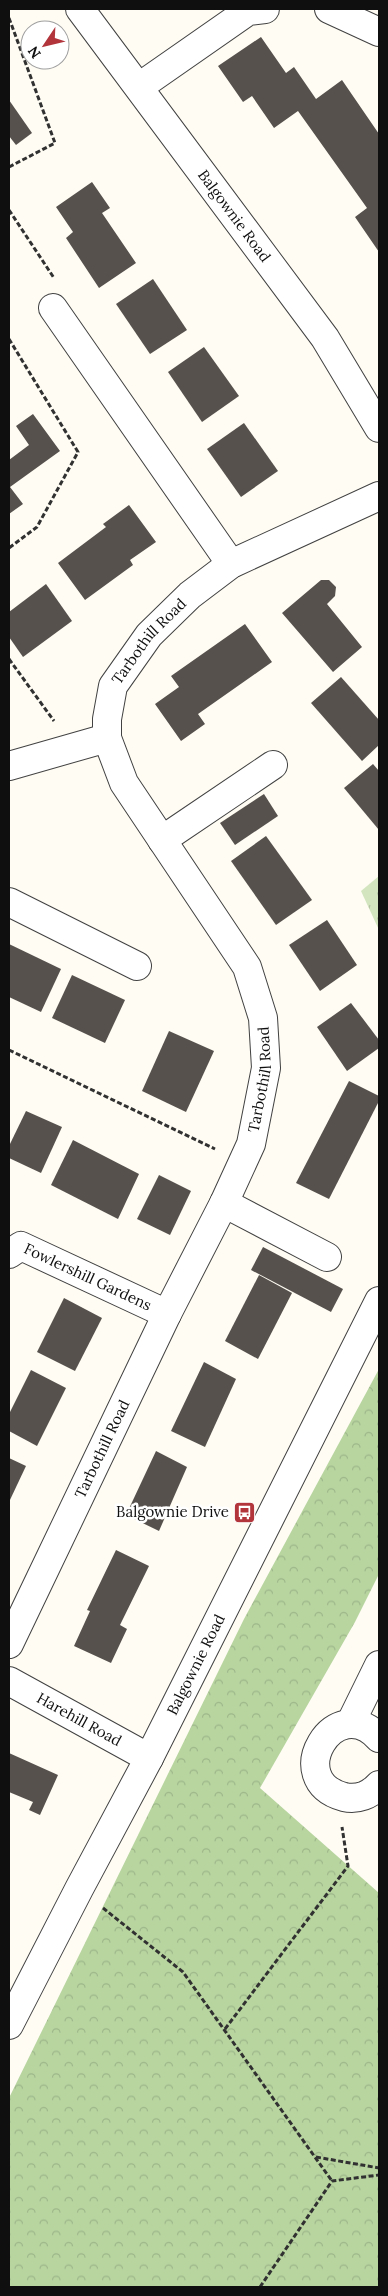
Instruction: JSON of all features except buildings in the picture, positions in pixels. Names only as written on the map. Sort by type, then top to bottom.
[{"type":"street","name":"Balgownie Road","points":[[80,9],[325,338],[379,428]]},
{"type":"street","points":[[139,87],[248,11],[265,9]]},
{"type":"street","points":[[329,9],[379,32]]},
{"type":"street","points":[[53,308],[231,564]]},
{"type":"street","name":"Tarbothill Road","points":[[9,1644],[167,1314],[243,1162],[251,1144],[266,1068],[263,1018],[247,967],[124,783],[107,738],[107,719],[113,686],[149,635],[190,595],[231,564],[379,496]]},
{"type":"street","points":[[9,766],[107,738]]},
{"type":"street","points":[[162,840],[273,765]]},
{"type":"street","points":[[9,902],[137,966]]},
{"type":"street","points":[[224,1203],[327,1257]]},
{"type":"street","name":"Fowlershill Gardens","points":[[9,1254],[21,1246],[167,1314]]},
{"type":"street","name":"Balgownie Road","points":[[9,2025],[78,1888],[149,1758],[379,1301]]},
{"type":"street","points":[[350,1724],[379,1665]]},
{"type":"street","name":"Harehill Road","points":[[9,1681],[149,1758]]},
{"type":"street","points":[[379,1738],[374,1732],[362,1726],[350,1724],[339,1726],[330,1732],[317,1749],[316,1770],[327,1789],[347,1798],[359,1798],[369,1794],[379,1786]]},
{"type":"path","points":[[9,18],[55,143],[9,167]]},
{"type":"path","points":[[9,210],[61,289],[53,308]]},
{"type":"path","points":[[9,339],[78,452],[37,527],[9,548]]},
{"type":"path","points":[[9,660],[73,747]]},
{"type":"path","points":[[9,1050],[243,1162]]},
{"type":"path","points":[[225,2029],[348,1866],[336,1794]]},
{"type":"path","points":[[78,1888],[183,1972],[332,2181]]},
{"type":"path","points":[[316,2157],[379,2168]]},
{"type":"path","points":[[260,2287],[332,2181],[379,2175]]},
{"type":"green space","points":[[379,876],[379,930],[361,891]]},
{"type":"green space","points":[[379,1369],[379,1574],[355,1622],[260,1788],[379,1893],[379,2287],[9,2287],[9,2098],[244,1619]]},
{"type":"place","name":"Balgownie Drive","points":[[245,1512]]}]
